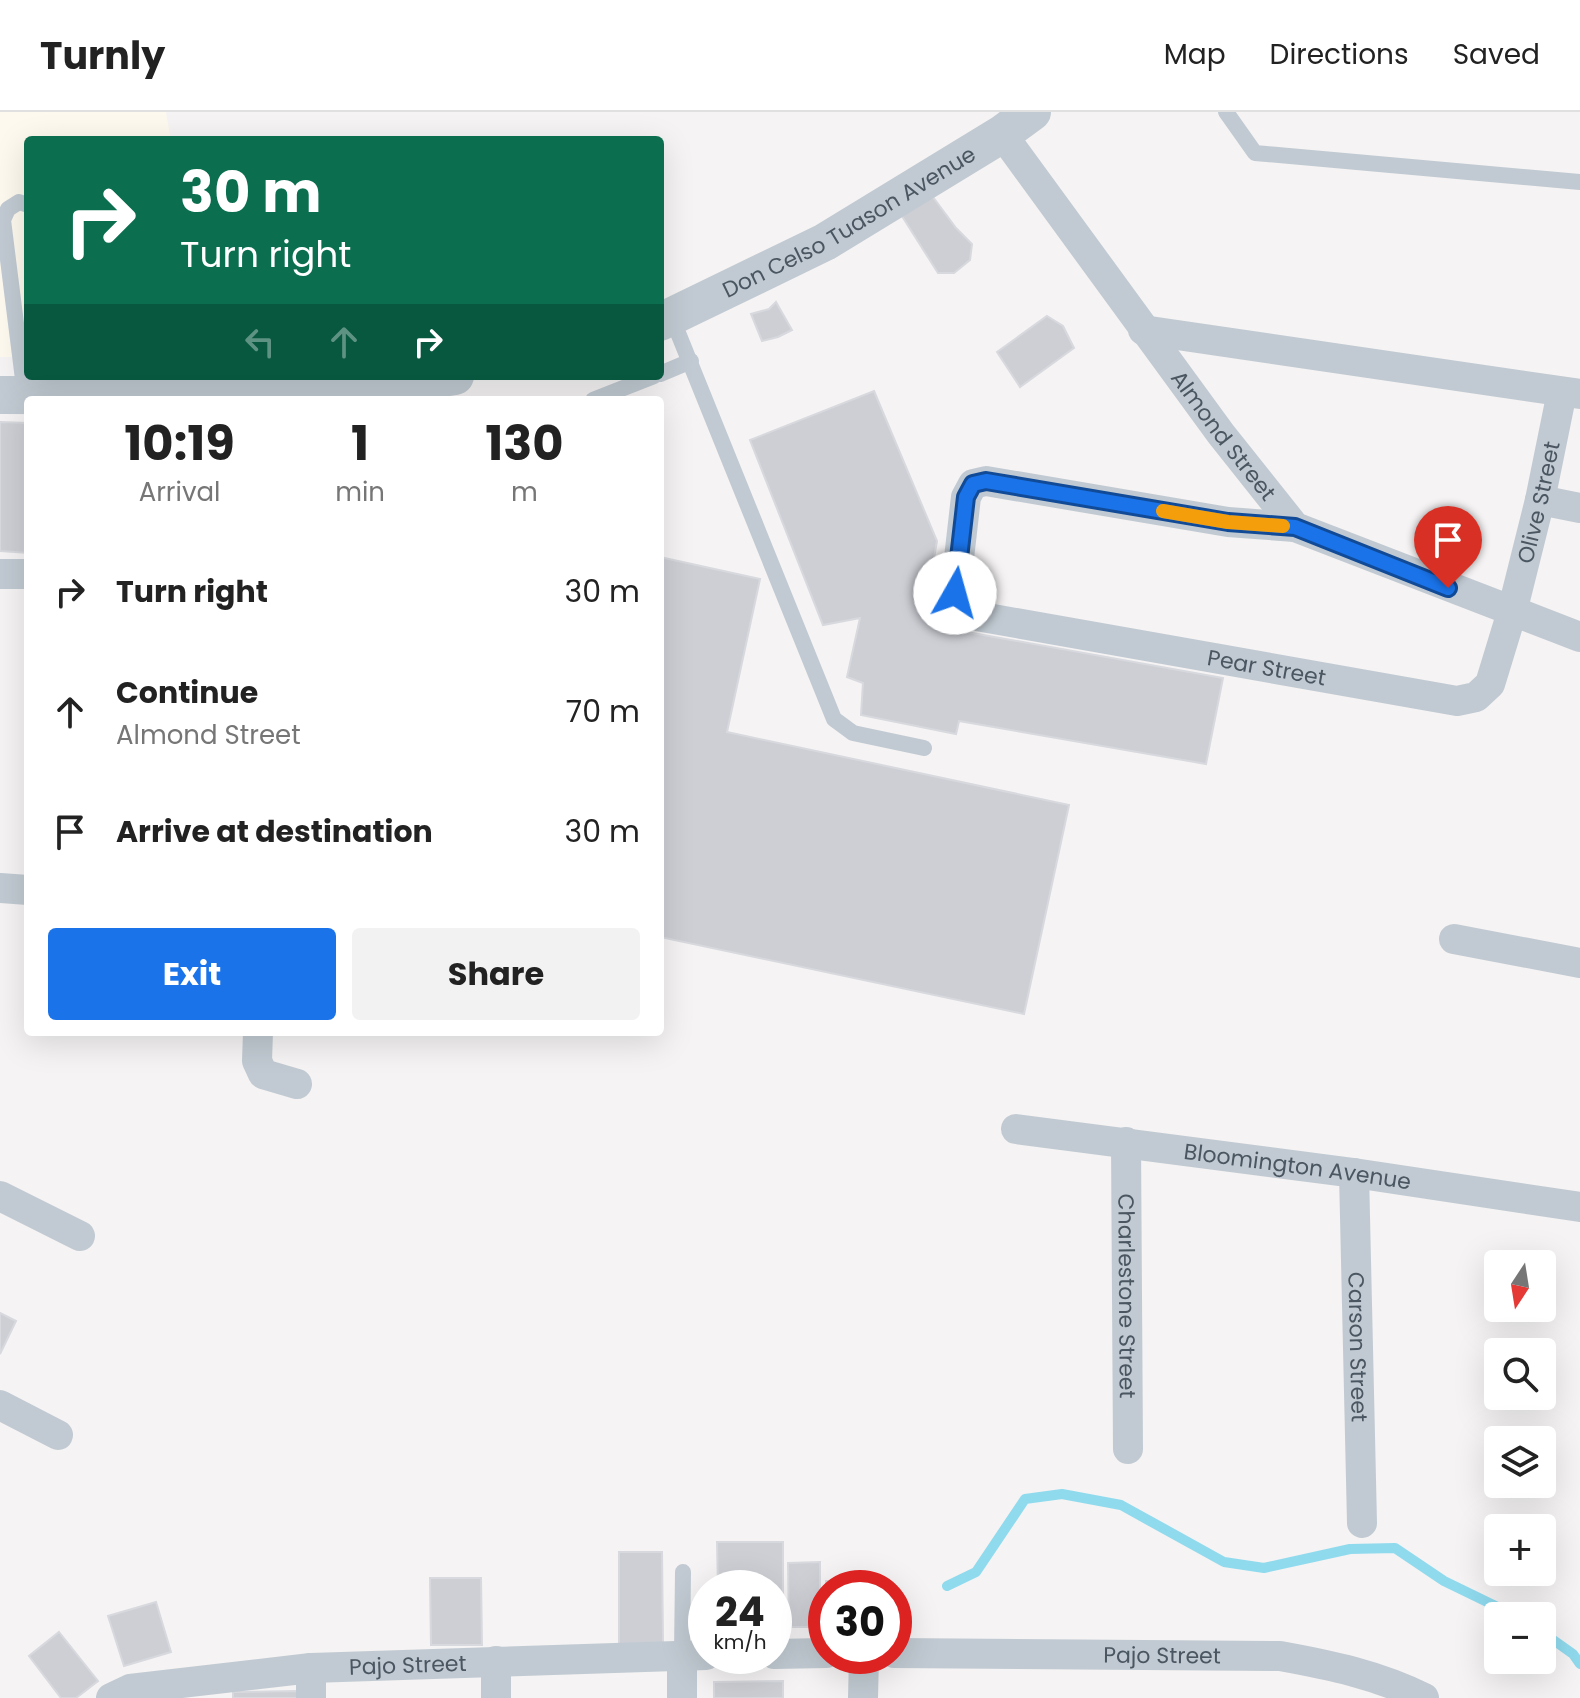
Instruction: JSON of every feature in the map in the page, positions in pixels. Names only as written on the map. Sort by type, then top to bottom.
[{"type":"street","name":"Don Celso Tuason Avenue","points":[[666,320],[825,242],[1002,134],[1032,112]]},
{"type":"street","name":"Almond Street","points":[[1002,134],[1143,330],[1295,527]]},
{"type":"street","points":[[1143,330],[1571,393]]},
{"type":"street","points":[[256,396],[324,386],[403,380]]},
{"type":"street","points":[[12,395],[64,386],[213,396]]},
{"type":"street","name":"Olive Street","points":[[1512,612],[1571,393]]},
{"type":"street","name":"Pear Street","points":[[1295,527],[1228,522],[986,481],[973,484],[966,497],[955,593],[957,605],[965,614],[1457,701],[1476,697],[1490,684],[1512,612]]},
{"type":"street","points":[[1540,500],[1580,508]]},
{"type":"street","points":[[1295,527],[1580,637]]},
{"type":"street","points":[[0,574],[24,574]]},
{"type":"street","points":[[0,888],[24,890]]},
{"type":"street","points":[[1454,939],[1580,963]]},
{"type":"street","points":[[258,1036],[257,1061],[263,1074],[297,1084]]},
{"type":"street","name":"Bloomington Avenue","points":[[1016,1129],[1354,1173],[1580,1207]]},
{"type":"street","name":"Charlestone Street","points":[[1126,1142],[1128,1449]]},
{"type":"street","name":"Carson Street","points":[[1354,1173],[1362,1523]]},
{"type":"street","points":[[0,1196],[80,1236]]},
{"type":"street","points":[[0,1405],[58,1435]]},
{"type":"street","name":"Pajo Street","points":[[912,1653],[1280,1656],[1342,1667],[1424,1698]]},
{"type":"street","name":"Pajo Street","points":[[111,1698],[130,1689],[311,1683],[496,1661],[688,1655]]},
{"type":"street","points":[[496,1661],[496,1698]]},
{"type":"street","points":[[682,1698],[689,1674]]},
{"type":"street","points":[[863,1698],[864,1674]]},
{"type":"lane","points":[[1226,112],[1255,153],[1580,182]]},
{"type":"lane","points":[[12,395],[3,220],[8,209],[19,202],[24,204]]},
{"type":"lane","points":[[666,320],[691,361],[834,719],[853,733],[924,748]]},
{"type":"lane","points":[[664,372],[691,361]]},
{"type":"lane","points":[[603,396],[644,380]]},
{"type":"lane","points":[[683,1572],[688,1610]]},
{"type":"shaded area","points":[[0,112],[166,112],[170,136],[24,136],[24,357],[0,357]]},
{"type":"building","points":[[933,197],[972,244],[970,260],[954,273],[938,273],[900,213]]},
{"type":"building","points":[[776,302],[792,330],[762,341],[751,314],[769,309]]},
{"type":"building","points":[[1047,316],[1063,326],[1074,348],[1020,387],[997,352]]},
{"type":"building","points":[[874,391],[937,541],[929,586],[939,614],[967,632],[1223,678],[1206,764],[959,721],[956,734],[861,715],[863,683],[847,677],[860,618],[823,625],[750,440]]},
{"type":"building","points":[[0,422],[24,423],[24,553],[0,551]]},
{"type":"building","points":[[664,558],[760,579],[727,732],[1069,805],[1024,1014],[664,938]]},
{"type":"building","points":[[0,1313],[16,1321],[0,1354]]},
{"type":"building","points":[[717,1542],[783,1542],[783,1570],[718,1570]]},
{"type":"building","points":[[619,1552],[662,1552],[663,1644],[619,1644]]},
{"type":"building","points":[[820,1562],[820,1570],[808,1570],[808,1627],[792,1627],[792,1570],[788,1570],[788,1563]]},
{"type":"building","points":[[430,1578],[481,1578],[482,1645],[431,1645]]},
{"type":"building","points":[[156,1602],[171,1652],[124,1666],[108,1616]]},
{"type":"building","points":[[59,1632],[98,1681],[76,1698],[61,1698],[29,1656]]},
{"type":"building","points":[[783,1681],[783,1698],[714,1698],[714,1682]]},
{"type":"building","points":[[298,1691],[298,1698],[233,1698],[233,1692]]},
{"type":"waterway","points":[[947,1586],[976,1572],[1025,1499],[1062,1494],[1121,1505],[1224,1562],[1264,1568],[1350,1549],[1395,1548],[1444,1581],[1487,1602]]},
{"type":"waterway","points":[[1556,1642],[1573,1654],[1580,1664]]},
{"type":"slow traffic","points":[[1163,511],[1228,522],[1283,526]]},
{"type":"route","points":[[955,593],[966,497],[973,484],[986,481],[1228,522],[1295,527],[1448,588]]}]
